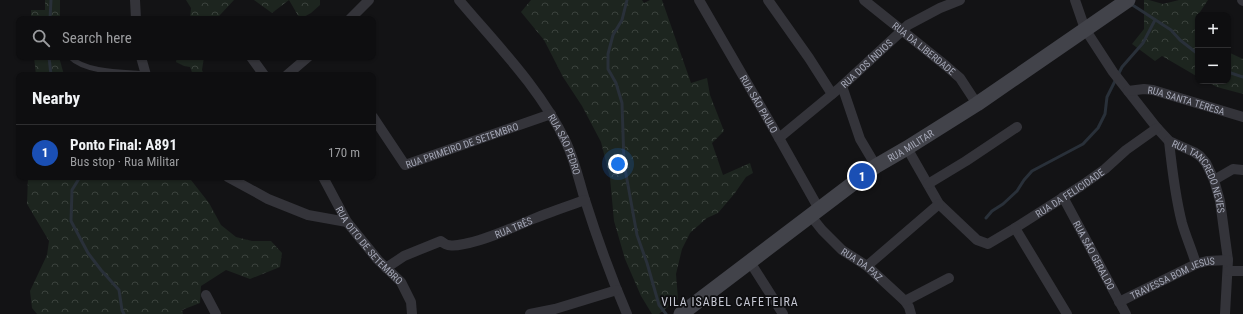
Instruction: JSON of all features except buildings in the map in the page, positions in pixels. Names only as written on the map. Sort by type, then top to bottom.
[{"type":"street","points":[[135,0],[136,16]]},
{"type":"street","points":[[353,16],[369,0]]},
{"type":"street","name":"RUA SÃO PEDRO","points":[[459,0],[535,90],[551,114],[567,144],[580,178],[585,200],[627,314]]},
{"type":"street","name":"RUA SÃO PAULO","points":[[699,0],[779,138],[814,212]]},
{"type":"street","points":[[768,0],[809,58],[832,94]]},
{"type":"street","name":"RUA DA LIBERDADE","points":[[864,0],[960,78],[977,104]]},
{"type":"street","name":"RUA DOS ÍNDIOS","points":[[779,138],[842,86],[908,25],[940,8],[960,0]]},
{"type":"street","name":"RUA TANCREDO NEVES","points":[[1075,0],[1085,29],[1113,72],[1157,128],[1169,141],[1200,156],[1206,163],[1214,180],[1220,201],[1228,260],[1225,314]]},
{"type":"street","name":"RUA MILITAR","points":[[681,314],[876,166],[977,104],[1124,2]]},
{"type":"street","points":[[142,60],[145,72]]},
{"type":"street","points":[[253,60],[262,72]]},
{"type":"street","points":[[290,72],[304,60]]},
{"type":"street","points":[[842,86],[860,140],[876,166]]},
{"type":"street","name":"RUA SANTA TERESA","points":[[1125,87],[1153,90],[1243,117]]},
{"type":"street","name":"RUA PRIMEIRO DE SETEMBRO","points":[[376,121],[405,165],[551,114]]},
{"type":"street","points":[[928,184],[1018,128]]},
{"type":"street","name":"RUA DA FELICIDADE","points":[[939,204],[977,240],[988,244],[1105,169],[1126,150],[1157,128]]},
{"type":"street","points":[[1169,141],[1177,200],[1196,264]]},
{"type":"street","points":[[867,266],[939,204],[907,148]]},
{"type":"street","points":[[1214,180],[1233,169],[1243,170]]},
{"type":"street","points":[[233,180],[268,199],[308,215],[346,222]]},
{"type":"street","name":"RUA OITO DE SETEMBRO","points":[[325,180],[346,222],[378,260],[401,282],[411,302],[412,314]]},
{"type":"street","name":"RUA SÃO GERALDO","points":[[1063,197],[1126,314]]},
{"type":"street","name":"RUA TRÊS","points":[[386,268],[404,256],[441,241],[445,245],[464,244],[504,231],[545,214],[585,200]]},
{"type":"street","name":"RUA DA PAZ","points":[[814,212],[822,230],[842,250],[867,266],[905,301],[911,314]]},
{"type":"street","points":[[1015,228],[1067,314]]},
{"type":"street","name":"TRAVESSA BOM JESUS","points":[[1119,302],[1196,264],[1208,261],[1228,260]]},
{"type":"street","points":[[750,262],[783,314]]},
{"type":"street","points":[[1228,271],[1243,271]]},
{"type":"street","points":[[905,301],[949,278]]},
{"type":"street","points":[[530,314],[555,309],[617,290]]},
{"type":"street","points":[[206,295],[216,314]]},
{"type":"lane","points":[[73,60],[78,64],[115,72]]},
{"type":"green space","points":[[45,0],[60,0],[60,16],[31,16],[31,10],[45,10]]},
{"type":"green space","points":[[186,0],[234,0],[219,16],[190,16],[191,8]]},
{"type":"green space","points":[[254,0],[289,0],[272,13]]},
{"type":"green space","points":[[289,0],[320,0],[320,5],[311,13],[306,16],[298,16]]},
{"type":"green space","points":[[531,0],[642,0],[644,3],[650,0],[662,0],[691,83],[707,78],[710,95],[724,131],[712,143],[723,175],[750,163],[753,173],[746,177],[718,213],[707,218],[690,233],[682,249],[676,274],[678,299],[659,314],[652,314],[641,296],[625,259],[614,221],[610,178],[601,142],[582,106],[563,77],[544,40],[521,12]]},
{"type":"green space","points":[[1144,0],[1163,4],[1179,0],[1208,0],[1200,12],[1195,12],[1195,75],[1162,56],[1155,61],[1132,44],[1144,29]]},
{"type":"green space","points":[[1231,53],[1243,59],[1243,94],[1211,84],[1231,84]]},
{"type":"green space","points":[[34,60],[60,60],[63,72],[36,72]]},
{"type":"green space","points":[[176,60],[204,60],[203,72],[192,72],[190,67],[176,62]]},
{"type":"green space","points":[[28,180],[191,180],[209,203],[221,225],[236,237],[252,241],[271,241],[282,253],[280,267],[250,279],[226,270],[201,286],[200,303],[182,310],[183,314],[37,314],[32,308],[30,291],[47,255],[49,241],[27,204]]},
{"type":"waterway","points":[[50,16],[51,0]]},
{"type":"waterway","points":[[627,0],[622,20],[613,35],[608,54],[608,69],[616,83],[622,103],[624,163],[637,235],[659,305],[666,314]]},
{"type":"waterway","points":[[1131,4],[1171,30],[1180,40],[1195,52]]},
{"type":"waterway","points":[[986,218],[992,211],[1003,204],[1017,191],[1032,171],[1083,144],[1098,128],[1105,114],[1107,97],[1122,67],[1143,43],[1155,20]]},
{"type":"waterway","points":[[49,60],[51,72]]},
{"type":"waterway","points":[[1231,73],[1243,77]]},
{"type":"waterway","points":[[78,180],[72,190],[71,221],[88,253],[119,290],[124,314]]},
{"type":"place","name":"Ponto Final: A891","points":[[862,176]]},
{"type":"district","name":"VILA ISABEL CAFETEIRA","points":[[730,302]]}]
